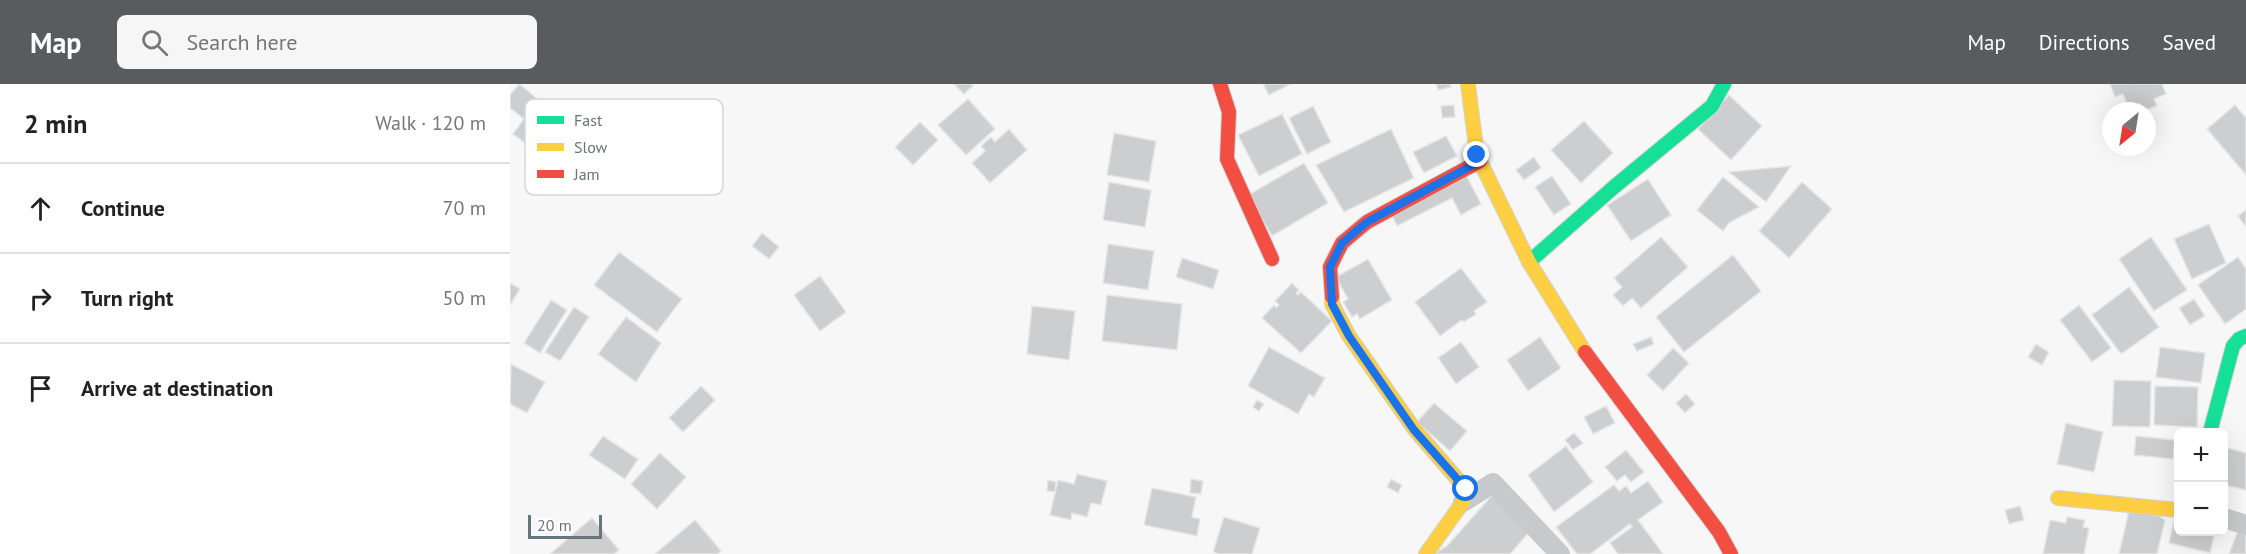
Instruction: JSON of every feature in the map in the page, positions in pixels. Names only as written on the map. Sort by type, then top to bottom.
[{"type":"street","points":[[1221,84],[1229,112],[1227,159],[1272,259]]},
{"type":"street","points":[[1468,84],[1477,155],[1529,262],[1592,363],[1719,532],[1731,554]]},
{"type":"street","points":[[1529,262],[1614,187],[1712,106],[1724,84]]},
{"type":"street","points":[[1463,502],[1466,489],[1414,430],[1349,336],[1332,304],[1330,267],[1342,243],[1367,222],[1480,161]]},
{"type":"street","points":[[2211,428],[2233,346],[2239,339],[2246,336]]},
{"type":"street","points":[[1426,554],[1463,502],[1493,483],[1560,554]]},
{"type":"street","points":[[2058,498],[2174,510]]},
{"type":"street","points":[[2228,520],[2246,525]]},
{"type":"building","points":[[519,84],[537,99],[525,99],[525,143],[513,134],[524,119],[510,108],[510,95]]},
{"type":"building","points":[[954,84],[971,84],[973,86],[964,94]]},
{"type":"building","points":[[1263,84],[1291,84],[1269,95]]},
{"type":"building","points":[[1436,84],[1450,84],[1451,87],[1438,90]]},
{"type":"building","points":[[2110,84],[2162,84],[2166,94],[2154,99],[2155,102],[2126,102],[2123,94],[2115,97]]},
{"type":"building","points":[[1729,95],[1762,126],[1731,160],[1698,129]]},
{"type":"building","points":[[968,99],[995,129],[966,155],[938,125]]},
{"type":"building","points":[[1454,105],[1455,117],[1442,118],[1441,106]]},
{"type":"building","points":[[2235,105],[2246,118],[2246,175],[2207,129]]},
{"type":"building","points":[[1313,106],[1331,142],[1307,154],[1289,118]]},
{"type":"building","points":[[1282,114],[1302,154],[1259,176],[1238,135]]},
{"type":"building","points":[[1584,121],[1613,153],[1581,183],[1551,150]]},
{"type":"building","points":[[920,122],[938,140],[913,165],[895,147]]},
{"type":"building","points":[[1009,129],[1027,150],[990,183],[972,163],[985,151],[981,146],[991,137],[995,142]]},
{"type":"building","points":[[1391,129],[1414,178],[1344,212],[1316,165]]},
{"type":"building","points":[[1114,133],[1156,141],[1149,182],[1107,175]]},
{"type":"building","points":[[1446,136],[1457,156],[1424,173],[1413,152]]},
{"type":"building","points":[[1534,157],[1541,168],[1524,180],[1516,170]]},
{"type":"building","points":[[1304,163],[1328,203],[1272,236],[1248,195]]},
{"type":"building","points":[[1791,166],[1766,202],[1729,172]]},
{"type":"building","points":[[1465,173],[1481,204],[1461,215],[1452,198],[1397,226],[1390,211]]},
{"type":"building","points":[[1552,176],[1571,204],[1554,215],[1535,187]]},
{"type":"building","points":[[1723,177],[1759,207],[1730,222],[1723,231],[1697,210]]},
{"type":"building","points":[[1648,179],[1671,215],[1631,241],[1607,205]]},
{"type":"building","points":[[1109,182],[1151,190],[1145,227],[1103,220]]},
{"type":"building","points":[[1802,182],[1832,209],[1789,258],[1759,231]]},
{"type":"building","points":[[2246,210],[2246,227],[2238,216]]},
{"type":"building","points":[[2209,224],[2226,263],[2192,279],[2174,239]]},
{"type":"building","points":[[762,233],[779,247],[769,259],[752,246]]},
{"type":"building","points":[[1661,237],[1688,267],[1641,308],[1632,298],[1623,306],[1613,295],[1622,287],[1614,278]]},
{"type":"building","points":[[2151,237],[2187,290],[2154,311],[2119,259]]},
{"type":"building","points":[[1108,244],[1154,251],[1148,290],[1103,283]]},
{"type":"building","points":[[619,252],[682,299],[657,332],[594,285]]},
{"type":"building","points":[[1733,255],[1761,291],[1684,352],[1656,317]]},
{"type":"building","points":[[2238,257],[2246,269],[2246,309],[2225,324],[2198,285]]},
{"type":"building","points":[[1182,258],[1219,270],[1213,289],[1176,277]]},
{"type":"building","points":[[1368,259],[1392,300],[1360,319],[1357,314],[1352,317],[1343,302],[1348,299],[1336,277]]},
{"type":"building","points":[[1461,268],[1487,302],[1474,311],[1476,314],[1464,322],[1462,320],[1440,336],[1415,302]]},
{"type":"building","points":[[820,276],[846,312],[820,331],[794,295]]},
{"type":"building","points":[[510,283],[520,289],[510,305]]},
{"type":"building","points":[[1292,283],[1299,290],[1296,293],[1298,295],[1301,292],[1332,321],[1301,353],[1262,318],[1274,305],[1276,308],[1279,305],[1275,301]]},
{"type":"building","points":[[2129,287],[2159,327],[2121,354],[2092,315]]},
{"type":"building","points":[[1107,295],[1182,304],[1177,350],[1102,341]]},
{"type":"building","points":[[2194,299],[2205,316],[2190,325],[2179,308]]},
{"type":"building","points":[[551,300],[567,310],[540,353],[524,343]]},
{"type":"building","points":[[2079,305],[2111,348],[2092,362],[2060,320]]},
{"type":"building","points":[[1032,306],[1075,311],[1069,360],[1027,354]]},
{"type":"building","points":[[574,307],[589,317],[560,361],[545,352]]},
{"type":"building","points":[[626,317],[661,343],[636,382],[598,354]]},
{"type":"building","points":[[1540,337],[1561,368],[1528,391],[1507,360]]},
{"type":"building","points":[[1651,337],[1654,344],[1637,351],[1633,344]]},
{"type":"building","points":[[1461,342],[1479,367],[1456,384],[1438,358]]},
{"type":"building","points":[[2036,344],[2049,352],[2042,365],[2028,357]]},
{"type":"building","points":[[1269,347],[1325,378],[1314,397],[1309,394],[1298,414],[1248,386]]},
{"type":"building","points":[[2160,347],[2205,353],[2201,383],[2156,377]]},
{"type":"building","points":[[1673,348],[1689,363],[1663,391],[1647,375]]},
{"type":"building","points":[[511,364],[545,382],[527,413],[510,404]]},
{"type":"building","points":[[2114,380],[2151,381],[2150,427],[2112,426]]},
{"type":"building","points":[[701,386],[715,400],[683,432],[669,418]]},
{"type":"building","points":[[2155,386],[2198,387],[2197,427],[2154,425]]},
{"type":"building","points":[[1686,394],[1695,404],[1685,413],[1676,403]]},
{"type":"building","points":[[1257,400],[1264,404],[1259,411],[1253,407]]},
{"type":"building","points":[[1434,403],[1467,431],[1450,451],[1417,422]]},
{"type":"building","points":[[1606,406],[1615,423],[1593,434],[1584,417]]},
{"type":"building","points":[[2066,423],[2103,432],[2094,472],[2057,464]]},
{"type":"building","points":[[1574,433],[1583,443],[1573,450],[1565,440]]},
{"type":"building","points":[[603,436],[638,459],[625,479],[589,455]]},
{"type":"building","points":[[2136,436],[2174,440],[2173,459],[2134,455]]},
{"type":"building","points":[[1566,446],[1593,482],[1554,512],[1528,475]]},
{"type":"building","points":[[2228,448],[2246,453],[2246,490],[2228,486]]},
{"type":"building","points":[[1626,450],[1644,472],[1631,482],[1625,475],[1617,481],[1605,467]]},
{"type":"building","points":[[660,453],[686,477],[657,509],[631,484]]},
{"type":"building","points":[[1077,474],[1107,481],[1101,505],[1091,503],[1087,517],[1072,513],[1071,520],[1050,515],[1058,480],[1074,484]]},
{"type":"building","points":[[1191,479],[1203,481],[1201,494],[1190,493]]},
{"type":"building","points":[[1391,479],[1402,485],[1398,493],[1387,487]]},
{"type":"building","points":[[1048,480],[1056,482],[1055,492],[1047,491]]},
{"type":"building","points":[[1648,481],[1663,502],[1638,520],[1663,554],[1618,554],[1610,543],[1632,527],[1630,524],[1590,554],[1577,554],[1556,527],[1614,485],[1619,491],[1626,486],[1631,493]]},
{"type":"building","points":[[1152,488],[1196,497],[1192,517],[1200,519],[1197,536],[1144,525]]},
{"type":"building","points":[[1494,493],[1530,531],[1510,554],[1433,554],[1447,546]]},
{"type":"building","points":[[2132,498],[2165,520],[2157,554],[2119,554]]},
{"type":"building","points":[[2020,506],[2024,520],[2009,524],[2005,510]]},
{"type":"building","points":[[1224,517],[1260,528],[1252,554],[1213,552]]},
{"type":"building","points":[[2067,517],[2085,520],[2083,527],[2089,528],[2084,554],[2043,554],[2050,520],[2066,523]]},
{"type":"building","points":[[592,518],[619,550],[614,554],[550,554]]},
{"type":"building","points":[[695,520],[721,551],[718,554],[655,554]]},
{"type":"building","points":[[2174,521],[2174,536],[2214,536],[2210,553],[2169,543]]},
{"type":"building","points":[[2239,528],[2246,531],[2246,554],[2229,554]]},
{"type":"traffic: fast","points":[[1529,262],[1614,187],[1712,106],[1724,84]]},
{"type":"traffic: fast","points":[[2211,428],[2233,346],[2239,339],[2246,336]]},
{"type":"traffic: slow","points":[[1468,84],[1477,155],[1529,262],[1585,352]]},
{"type":"traffic: slow","points":[[1332,297],[1332,304],[1349,336],[1415,430],[1466,489],[1463,502],[1426,554]]},
{"type":"traffic: slow","points":[[2058,498],[2174,510]]},
{"type":"traffic: jam","points":[[1220,84],[1229,112],[1227,159],[1272,259]]},
{"type":"traffic: jam","points":[[1332,297],[1330,267],[1342,243],[1367,222],[1480,161]]},
{"type":"traffic: jam","points":[[1585,352],[1719,532],[1731,554]]},
{"type":"route","points":[[1466,489],[1414,430],[1349,336],[1332,304],[1330,267],[1342,243],[1367,222],[1480,161],[1477,155]]}]
